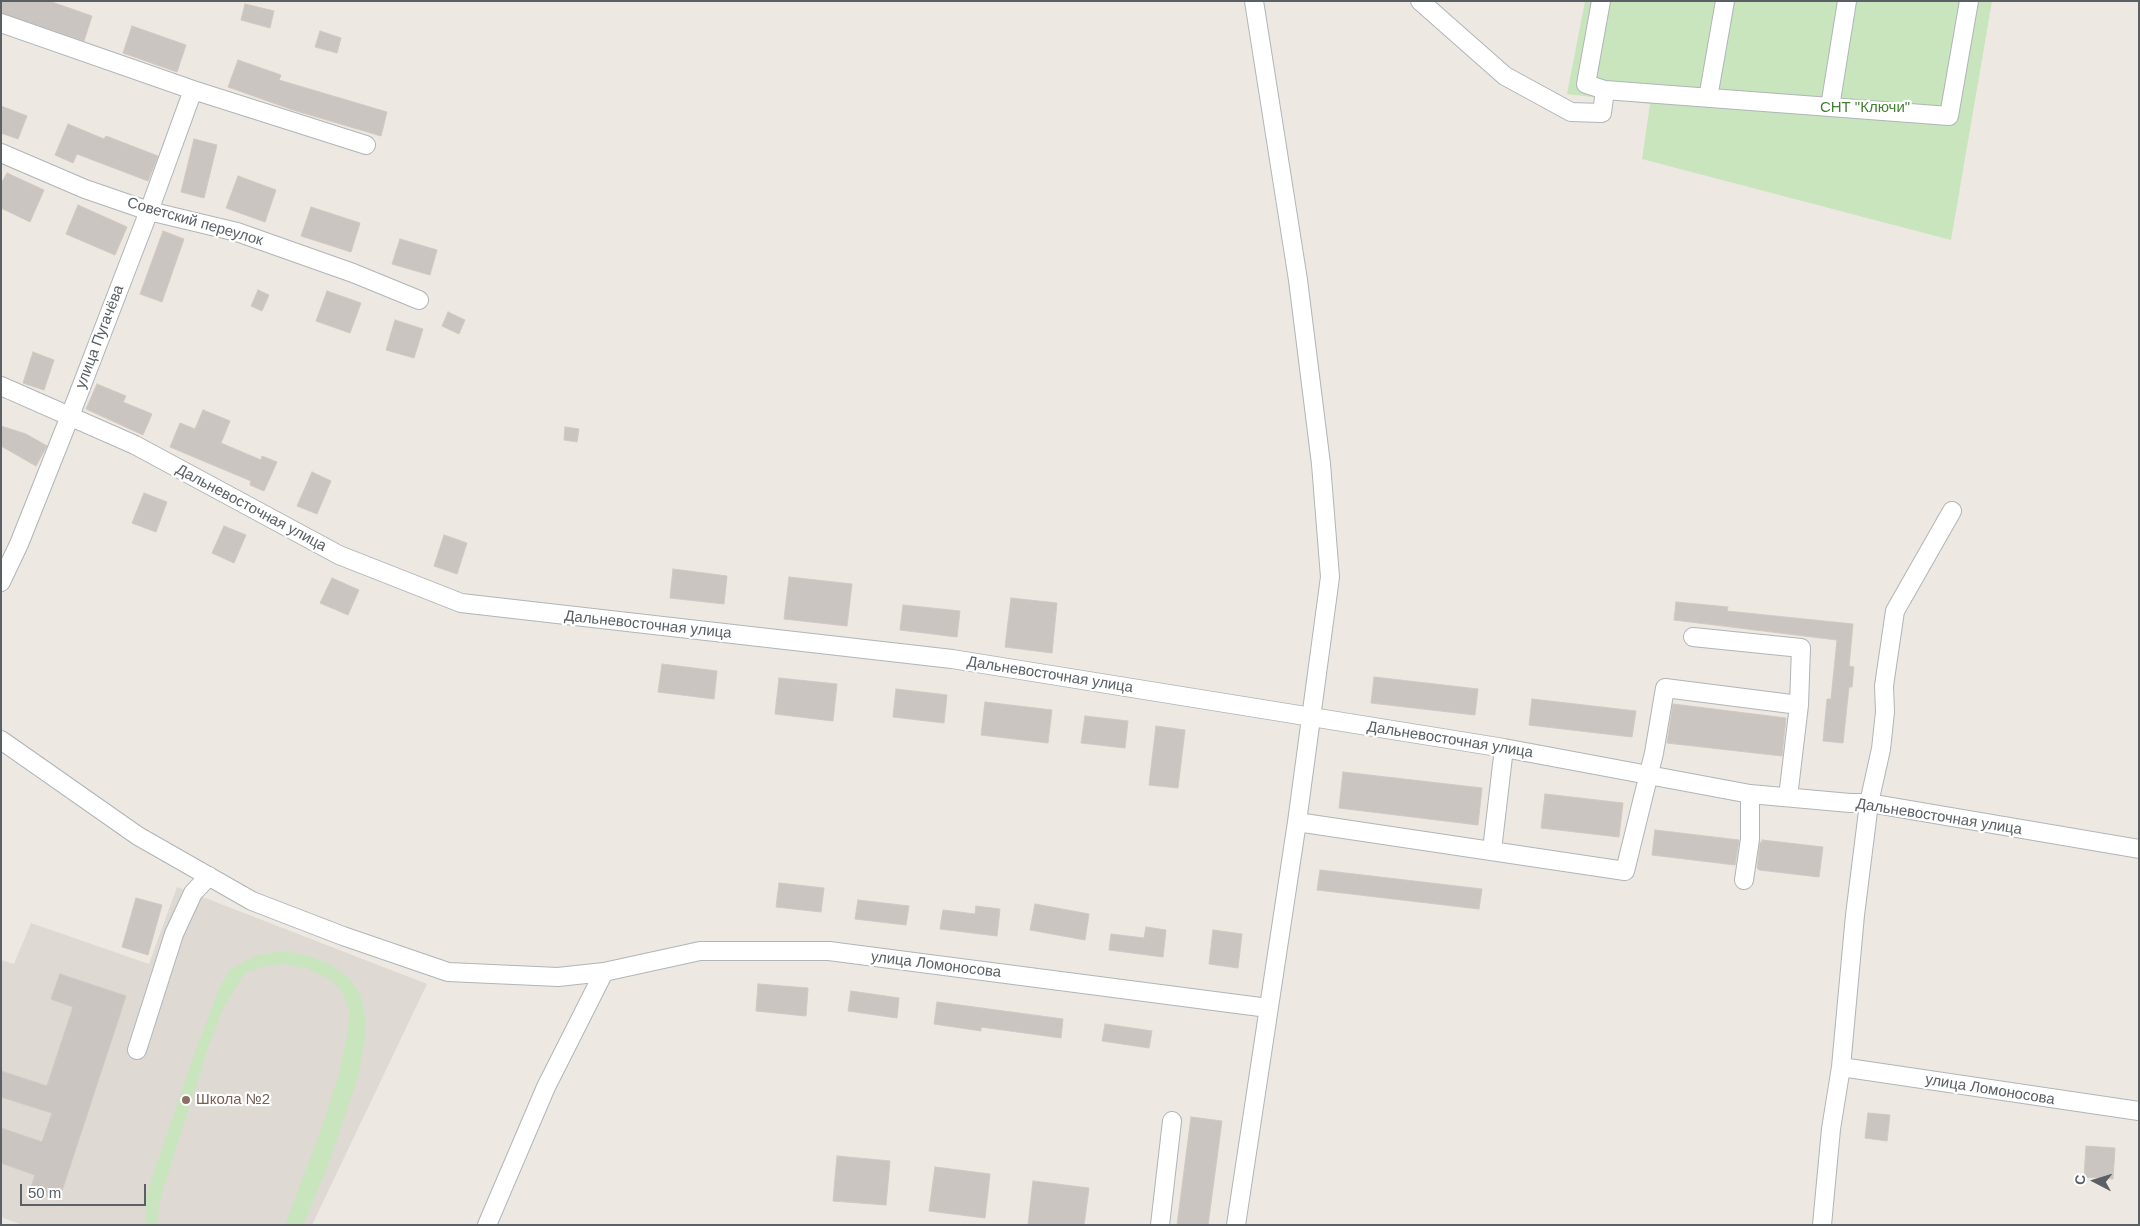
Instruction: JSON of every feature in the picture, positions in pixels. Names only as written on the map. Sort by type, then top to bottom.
[{"type":"street","points":[[1236,1225],[1297,822],[1330,577],[1321,464],[1298,280],[1254,1]]},
{"type":"street","points":[[1420,1],[1505,76],[1571,112],[1602,114],[1605,90]]},
{"type":"street","points":[[1601,1],[1586,84],[1605,90],[1950,116],[1969,1]]},
{"type":"street","points":[[1708,98],[1725,1]]},
{"type":"street","points":[[1830,107],[1847,1]]},
{"type":"street","points":[[1,23],[193,90],[366,145]]},
{"type":"street","name":"улица Пугачёва","points":[[1,582],[19,544],[70,416],[149,211],[193,90]]},
{"type":"street","name":"Советский переулок","points":[[1,153],[85,188],[149,211],[237,232],[353,273],[419,300]]},
{"type":"street","name":"Дальневосточная улица","points":[[1,386],[134,445],[339,555],[461,603],[952,658],[1504,748],[1750,794],[1788,796],[1850,804],[1868,803],[2139,849]]},
{"type":"street","points":[[1822,1225],[1831,1128],[1841,1067],[1854,915],[1868,803],[1881,748],[1885,712],[1884,686],[1895,611],[1952,511]]},
{"type":"street","points":[[1693,637],[1801,648],[1799,704],[1788,796]]},
{"type":"street","points":[[1297,822],[1625,871],[1649,774],[1665,688],[1799,704]]},
{"type":"street","name":"улица Ломоносова","points":[[1,740],[138,836],[252,901],[343,936],[448,972],[558,977],[604,972],[700,951],[829,951],[1268,1008]]},
{"type":"street","points":[[1492,850],[1504,748]]},
{"type":"street","points":[[1744,880],[1750,839],[1750,794]]},
{"type":"street","points":[[137,1050],[174,934],[193,893],[208,876]]},
{"type":"street","points":[[487,1225],[546,1087],[604,972]]},
{"type":"street","name":"улица Ломоносова","points":[[1841,1067],[2139,1111]]},
{"type":"street","points":[[1160,1225],[1172,1121]]},
{"type":"shaded area","name":"Школа №2","points":[[177,887],[427,984],[312,1225],[22,1225],[1,1217],[1,960],[14,964],[31,923],[149,964]]},
{"type":"green space","name":"СНТ \"Ключи\"","points":[[1585,1],[1992,1],[1951,240],[1642,159],[1650,104],[1567,94]]},
{"type":"green space","points":[[284,951],[309,956],[327,963],[348,977],[361,996],[365,1015],[365,1038],[358,1077],[327,1168],[303,1225],[285,1225],[320,1132],[339,1074],[348,1031],[349,1010],[342,991],[329,979],[306,968],[284,964],[263,966],[244,974],[222,1011],[208,1048],[166,1180],[159,1205],[158,1225],[145,1225],[146,1196],[191,1063],[218,991],[230,969],[258,955]]},
{"type":"building","points":[[1,1],[49,1],[92,16],[84,41],[1,13]]},
{"type":"building","points":[[245,4],[274,11],[270,28],[241,20]]},
{"type":"building","points":[[132,26],[186,45],[177,72],[123,53]]},
{"type":"building","points":[[320,31],[341,38],[337,53],[315,47]]},
{"type":"building","points":[[238,60],[281,75],[279,80],[387,112],[381,136],[293,110],[228,87]]},
{"type":"building","points":[[1,106],[27,116],[18,139],[1,133]]},
{"type":"building","points":[[68,124],[104,139],[106,136],[158,156],[148,181],[77,154],[73,163],[55,155]]},
{"type":"building","points":[[194,139],[217,145],[204,198],[181,192]]},
{"type":"building","points":[[7,173],[44,190],[30,222],[1,208],[1,184]]},
{"type":"building","points":[[238,176],[276,190],[265,222],[226,208]]},
{"type":"building","points":[[78,205],[127,227],[115,255],[66,234]]},
{"type":"building","points":[[311,207],[360,223],[351,252],[301,236]]},
{"type":"building","points":[[163,231],[184,239],[162,302],[140,294]]},
{"type":"building","points":[[400,239],[437,250],[430,275],[392,264]]},
{"type":"building","points":[[258,290],[269,295],[262,311],[251,306]]},
{"type":"building","points":[[327,291],[361,303],[350,333],[316,321]]},
{"type":"building","points":[[448,312],[465,320],[459,334],[442,326]]},
{"type":"building","points":[[395,320],[423,329],[414,358],[386,350]]},
{"type":"building","points":[[33,352],[54,360],[44,390],[23,383]]},
{"type":"building","points":[[97,384],[126,396],[123,402],[152,414],[143,435],[86,409]]},
{"type":"building","points":[[203,410],[230,421],[221,443],[261,460],[262,456],[277,462],[264,491],[250,485],[251,481],[170,447],[180,423],[195,429]]},
{"type":"building","points":[[1,426],[26,434],[47,446],[36,466],[1,446]]},
{"type":"building","points":[[565,427],[579,429],[577,442],[564,440]]},
{"type":"building","points":[[312,472],[331,481],[317,514],[297,506]]},
{"type":"building","points":[[144,493],[167,502],[156,532],[132,523]]},
{"type":"building","points":[[224,526],[246,535],[234,563],[212,553]]},
{"type":"building","points":[[444,535],[467,543],[457,574],[434,566]]},
{"type":"building","points":[[673,569],[727,576],[724,604],[670,598]]},
{"type":"building","points":[[789,577],[852,584],[847,626],[784,619]]},
{"type":"building","points":[[332,578],[359,590],[348,615],[320,603]]},
{"type":"building","points":[[1011,598],[1057,603],[1052,653],[1005,647]]},
{"type":"building","points":[[1676,602],[1728,607],[1727,611],[1853,624],[1849,666],[1854,667],[1852,687],[1849,687],[1843,743],[1823,741],[1827,699],[1831,699],[1837,640],[1674,620]]},
{"type":"building","points":[[903,605],[960,611],[957,637],[900,630]]},
{"type":"building","points":[[662,664],[717,671],[714,699],[658,692]]},
{"type":"building","points":[[1374,677],[1478,689],[1475,715],[1371,703]]},
{"type":"building","points":[[779,678],[837,684],[833,721],[775,714]]},
{"type":"building","points":[[896,689],[947,695],[944,723],[893,717]]},
{"type":"building","points":[[1532,699],[1636,711],[1632,737],[1529,725]]},
{"type":"building","points":[[985,702],[1052,710],[1048,743],[981,735]]},
{"type":"building","points":[[1673,704],[1786,718],[1782,756],[1667,743]]},
{"type":"building","points":[[1085,716],[1128,721],[1125,748],[1081,743]]},
{"type":"building","points":[[1156,726],[1185,730],[1178,788],[1149,785]]},
{"type":"building","points":[[1343,772],[1482,788],[1478,825],[1339,808]]},
{"type":"building","points":[[1545,794],[1623,803],[1619,837],[1541,828]]},
{"type":"building","points":[[1655,830],[1739,840],[1735,865],[1652,855]]},
{"type":"building","points":[[1762,840],[1823,847],[1819,877],[1759,870],[1757,868],[1760,842],[1762,843]]},
{"type":"building","points":[[1320,870],[1482,889],[1479,909],[1317,890]]},
{"type":"building","points":[[779,883],[824,888],[821,912],[776,907]]},
{"type":"building","points":[[136,898],[162,905],[148,955],[122,947]]},
{"type":"building","points":[[858,900],[909,906],[906,925],[855,919]]},
{"type":"building","points":[[1035,904],[1089,914],[1085,940],[1030,930]]},
{"type":"building","points":[[976,906],[1000,909],[997,936],[940,929],[943,910],[975,914]]},
{"type":"building","points":[[1146,927],[1166,930],[1163,957],[1109,950],[1111,934],[1144,938]]},
{"type":"building","points":[[1213,930],[1242,934],[1238,968],[1209,964]]},
{"type":"building","points":[[60,974],[126,996],[59,1200],[30,1190],[35,1175],[1,1163],[1,1128],[42,1142],[52,1113],[1,1097],[1,1071],[47,1086],[73,1007],[51,999]]},
{"type":"building","points":[[758,984],[808,988],[806,1016],[756,1011]]},
{"type":"building","points":[[851,991],[899,998],[897,1018],[848,1011]]},
{"type":"building","points":[[937,1002],[1063,1019],[1061,1038],[981,1027],[981,1031],[934,1024]]},
{"type":"building","points":[[1105,1024],[1152,1031],[1149,1048],[1102,1041]]},
{"type":"building","points":[[1868,1113],[1890,1115],[1887,1141],[1865,1138]]},
{"type":"building","points":[[1191,1117],[1222,1121],[1208,1225],[1177,1225]]},
{"type":"building","points":[[2086,1146],[2115,1148],[2113,1179],[2084,1177]]},
{"type":"building","points":[[837,1156],[890,1161],[886,1205],[833,1201]]},
{"type":"building","points":[[935,1167],[990,1174],[985,1218],[929,1211]]},
{"type":"building","points":[[1033,1181],[1089,1188],[1084,1225],[1028,1225]]},
{"type":"place","name":"Школа №2","points":[[186,1100]]}]
